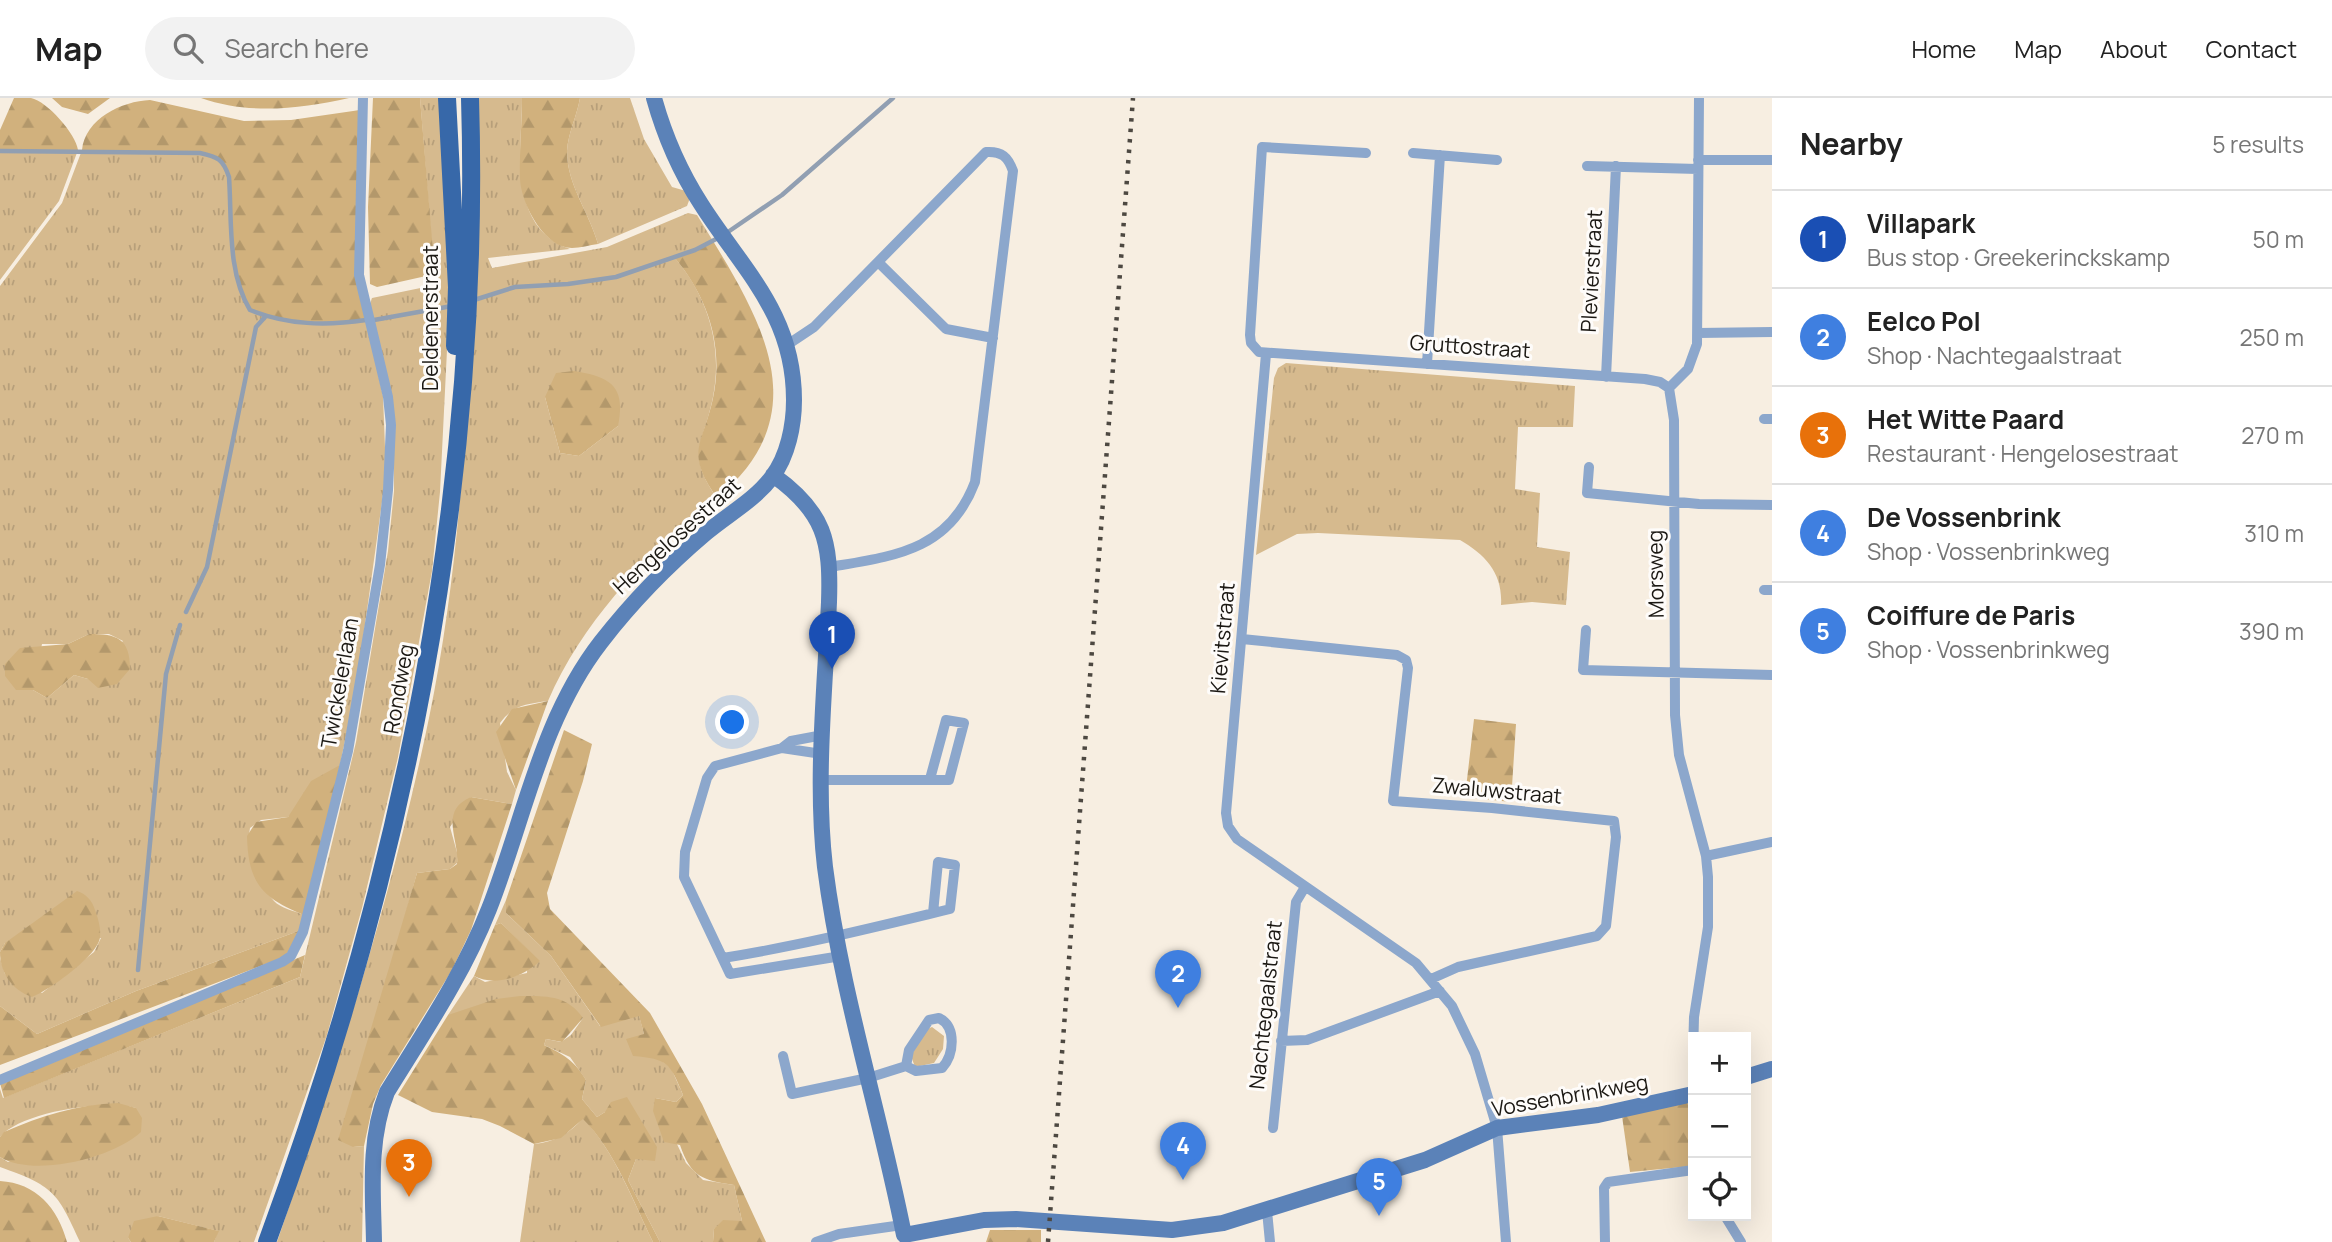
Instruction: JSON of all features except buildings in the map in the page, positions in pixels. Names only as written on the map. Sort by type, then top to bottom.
[{"type":"main road","name":"Deldenerstraat","points":[[445,538],[457,286],[447,98]]},
{"type":"main road","name":"Rondweg","points":[[267,1242],[311,1124],[352,988],[409,763],[445,538],[466,365],[472,238],[470,98]]},
{"type":"street","name":"Twickelerlaan","points":[[0,1080],[282,962],[291,956],[303,932],[348,751],[378,578],[388,490],[391,425],[388,397],[359,275],[363,98]]},
{"type":"street","name":"Hengelosestraat","points":[[374,1242],[373,1146],[381,1107],[387,1092],[453,987],[475,943],[567,693],[594,651],[646,589],[773,475],[788,444],[794,414],[793,383],[787,345],[771,304],[701,204],[659,117],[654,98]]},
{"type":"street","points":[[1669,388],[1688,369],[1696,352],[1698,333],[1699,98]]},
{"type":"street","points":[[1266,354],[1255,348],[1250,335],[1262,147],[1366,153]]},
{"type":"street","points":[[787,345],[814,327],[986,152],[1003,154],[1009,160],[1013,171],[993,338],[975,482],[968,501],[951,524],[929,541],[899,555],[830,567]]},
{"type":"street","points":[[1413,153],[1497,160]]},
{"type":"street","points":[[1427,364],[1440,155]]},
{"type":"street","points":[[1587,166],[1772,160]]},
{"type":"street","name":"Plevierstraat","points":[[1606,377],[1616,166]]},
{"type":"street","points":[[878,262],[946,329],[993,338]]},
{"type":"street","points":[[1698,333],[1772,332]]},
{"type":"street","name":"Gruttostraat","points":[[1266,354],[1652,380],[1669,388]]},
{"type":"street","name":"Kievitstraat","points":[[1266,354],[1226,813],[1228,826],[1237,839],[1416,963],[1452,1006],[1475,1054],[1497,1128],[1506,1242]]},
{"type":"street","name":"Morsweg","points":[[1669,388],[1674,420],[1677,674],[1675,715],[1679,755],[1706,856],[1708,928],[1694,1032]]},
{"type":"street","points":[[1589,467],[1587,493],[1674,501],[1772,505]]},
{"type":"street","points":[[773,475],[809,504],[819,519],[826,539],[830,567],[822,754],[824,858],[836,935],[904,1234],[838,1234],[816,1242]]},
{"type":"street","points":[[1586,631],[1583,670],[1772,675]]},
{"type":"street","name":"Zwaluwstraat","points":[[1242,639],[1397,655],[1406,660],[1408,668],[1393,801],[1614,821],[1616,837],[1606,926],[1597,936],[1458,967],[1431,979]]},
{"type":"street","points":[[822,780],[949,780],[964,723],[946,720],[930,779]]},
{"type":"street","points":[[782,748],[791,740],[823,735]]},
{"type":"street","points":[[822,754],[782,748],[715,766],[706,778],[685,852],[684,877],[730,974],[841,956]]},
{"type":"street","points":[[1706,856],[1772,842]]},
{"type":"street","name":"Nachtegaalstraat","points":[[1273,1128],[1296,902],[1305,887]]},
{"type":"street","points":[[723,958],[933,913]]},
{"type":"street","points":[[1281,1041],[1307,1040],[1440,991]]},
{"type":"street","points":[[783,1056],[792,1094],[868,1078],[906,1066],[916,1072],[942,1068],[949,1061],[952,1031],[948,1022],[939,1018],[929,1020],[909,1050],[906,1066]]},
{"type":"street","points":[[1751,1075],[1772,1069]]},
{"type":"street","name":"Vossenbrinkweg","points":[[904,1234],[984,1220],[1016,1219],[1134,1235],[1196,1227],[1267,1210],[1425,1160],[1497,1128],[1598,1115],[1688,1095]]},
{"type":"street","points":[[1605,1242],[1604,1188],[1608,1182],[1688,1171]]},
{"type":"street","points":[[1267,1210],[1270,1242]]},
{"type":"street","points":[[1728,1221],[1741,1242]]},
{"type":"green space","points":[[14,98],[31,98],[45,105],[66,127],[78,150],[0,151],[0,130]]},
{"type":"green space","points":[[52,98],[110,98],[88,114],[62,107]]},
{"type":"green space","points":[[201,98],[349,98],[312,105],[256,108],[237,107]]},
{"type":"green space","points":[[373,98],[420,98],[435,274],[377,287],[370,284],[368,207]]},
{"type":"green space","points":[[420,98],[439,98],[451,269],[440,492],[432,571],[398,757],[362,908],[327,1035],[254,1242],[214,1242],[218,1231],[158,1216],[128,1238],[131,1242],[80,1242],[65,1211],[51,1192],[32,1180],[0,1167],[0,1157],[8,1162],[136,1108],[104,1105],[44,1114],[10,1128],[0,1137],[0,1089],[3,1098],[300,977],[356,742],[388,551],[394,491],[394,444],[370,304],[372,298],[435,285]]},
{"type":"green space","points":[[476,98],[522,98],[522,185],[527,205],[536,223],[550,238],[570,249],[488,258],[492,268],[607,247],[688,213],[697,215],[713,241],[675,258],[687,273],[704,306],[714,341],[716,378],[699,458],[707,483],[717,498],[691,519],[620,589],[580,642],[548,701],[515,709],[500,723],[507,772],[516,790],[512,804],[471,797],[450,827],[458,856],[457,863],[450,869],[417,873],[384,992],[353,1147],[364,1146],[362,1242],[277,1242],[380,917],[414,785],[443,641],[461,487],[466,409]],"holes":[[[545,397],[618,426],[579,456],[560,453]]]},
{"type":"green space","points":[[522,98],[580,98],[568,144],[568,163],[574,187],[598,244],[575,248],[562,246],[552,241],[536,223],[521,189]]},
{"type":"green space","points":[[580,98],[630,98],[644,139],[672,187],[686,191],[690,198],[687,206],[598,244],[574,187],[568,163],[568,144]]},
{"type":"green space","points":[[150,100],[244,121],[291,120],[360,110],[358,149],[366,320],[307,323],[278,319],[250,310],[237,279],[234,263],[229,177],[222,163],[216,158],[200,153],[82,150],[90,129],[97,121],[117,108]]},
{"type":"green space","points":[[78,150],[59,201],[0,280],[0,151]]},
{"type":"green space","points":[[82,150],[200,153],[219,160],[229,177],[235,268],[250,310],[278,319],[307,323],[366,320],[383,396],[386,473],[357,683],[340,765],[288,817],[261,820],[250,828],[249,847],[258,876],[277,903],[304,915],[301,930],[136,991],[37,1034],[0,1006],[0,958],[5,974],[42,993],[94,952],[101,938],[5,943],[0,952],[0,286],[62,203]],"holes":[[[89,634],[109,634],[123,641],[88,679],[74,675],[47,698],[33,690],[42,644],[68,644]]]},
{"type":"green space","points":[[713,241],[750,306],[763,339],[772,372],[773,404],[765,436],[747,467],[717,498],[701,469],[699,458],[701,438],[716,379],[714,341],[704,305],[686,272],[674,257]]},
{"type":"green space","points":[[1286,363],[1575,386],[1573,427],[1518,427],[1515,489],[1540,493],[1537,547],[1570,552],[1566,605],[1532,602],[1501,605],[1499,584],[1491,566],[1478,552],[1460,540],[1297,534],[1256,555],[1274,378],[1278,368]]},
{"type":"green space","points":[[574,371],[606,380],[613,386],[620,401],[618,426],[579,456],[560,453],[545,397],[556,373]]},
{"type":"green space","points":[[89,634],[114,637],[128,650],[130,669],[117,684],[98,688],[88,679],[74,675],[47,698],[33,690],[16,690],[5,676],[5,664],[20,648],[68,644]]},
{"type":"green space","points":[[548,701],[516,790],[496,732],[512,709]]},
{"type":"green space","points":[[1474,719],[1516,724],[1511,802],[1465,797]]},
{"type":"green space","points":[[564,730],[592,744],[547,893],[550,909],[650,1013],[702,1104],[766,1242],[713,1242],[714,1229],[723,1220],[742,1221],[734,1185],[699,1175],[689,1164],[680,1145],[664,1142],[653,1111],[655,1098],[676,1102],[683,1095],[671,1069],[661,1061],[633,1056],[626,1039],[644,1034],[639,1016],[601,1027],[551,956],[506,913],[506,900]]},
{"type":"green space","points":[[340,765],[304,915],[278,902],[260,887],[251,866],[247,836],[256,822],[288,817],[311,781]]},
{"type":"green space","points":[[471,797],[512,804],[471,930],[452,970],[381,1085],[373,1104],[364,1146],[353,1147],[338,1140],[417,873],[450,869],[457,864],[453,818],[461,803]]},
{"type":"green space","points":[[77,891],[94,906],[100,930],[97,944],[82,962],[49,988],[32,997],[25,994],[8,980],[2,967],[0,952],[5,943]]},
{"type":"green space","points":[[506,900],[506,913],[551,956],[600,1026],[639,1015],[644,1034],[658,1058],[671,1068],[683,1095],[676,1102],[655,1098],[686,1163],[703,1180],[734,1185],[742,1221],[714,1229],[713,1242],[660,1242],[628,1180],[636,1159],[605,1112],[597,1117],[582,1099],[586,1080],[570,1057],[544,1045],[546,1039],[561,1042],[571,1035],[583,1018],[448,1015],[474,976],[485,982],[527,973],[528,950],[501,923],[495,925]]},
{"type":"green space","points":[[501,923],[540,961],[525,972],[508,979],[491,981],[474,976],[495,925]]},
{"type":"green space","points":[[301,930],[294,947],[282,958],[0,1065],[0,1006],[37,1034],[136,991]]},
{"type":"green space","points":[[305,955],[300,977],[4,1098],[0,1083]]},
{"type":"green space","points":[[520,996],[556,998],[577,1010],[583,1018],[562,1042],[546,1039],[544,1045],[568,1059],[582,1073],[586,1080],[582,1099],[597,1117],[605,1112],[611,1102],[627,1097],[657,1147],[655,1161],[636,1159],[628,1180],[660,1242],[653,1242],[614,1161],[583,1119],[561,1138],[534,1144],[482,1119],[432,1112],[398,1095],[448,1015],[496,999]]},
{"type":"green space","points":[[932,1027],[944,1036],[943,1049],[934,1063],[915,1067],[911,1056],[925,1030]]},
{"type":"green space","points":[[1688,1099],[1688,1166],[1630,1172],[1622,1116]]},
{"type":"green space","points":[[118,1103],[136,1108],[142,1118],[141,1132],[112,1150],[73,1162],[52,1165],[32,1166],[0,1157],[0,1137],[4,1132],[60,1112]]},
{"type":"green space","points":[[583,1118],[614,1161],[653,1242],[520,1242],[534,1144],[561,1136]]},
{"type":"green space","points":[[0,1181],[24,1187],[44,1200],[58,1218],[67,1242],[0,1242]]},
{"type":"green space","points":[[158,1216],[219,1231],[214,1242],[131,1242],[128,1238],[134,1221]]},
{"type":"green space","points":[[990,1230],[1041,1230],[1041,1242],[986,1242]]},
{"type":"waterway","points":[[725,234],[782,195],[893,98]]},
{"type":"waterway","points":[[0,151],[200,153],[216,158],[222,163],[229,177],[234,263],[237,279],[250,310],[278,319],[307,323],[366,320]]},
{"type":"waterway","points":[[471,301],[515,287],[568,284],[616,277],[695,250],[718,238]]},
{"type":"waterway","points":[[374,320],[452,306]]},
{"type":"waterway","points":[[186,612],[207,567],[256,327],[266,316]]},
{"type":"waterway","points":[[138,970],[166,674],[180,625]]},
{"type":"railway","points":[[1048,1242],[1133,98]]},
{"type":"place","name":"Villapark","points":[[832,669]]},
{"type":"place","name":"Eelco Pol","points":[[1178,1008]]},
{"type":"place","name":"De Vossenbrink","points":[[1183,1180]]},
{"type":"place","name":"Het Witte Paard","points":[[409,1197]]},
{"type":"place","name":"Coiffure de Paris","points":[[1379,1216]]}]
